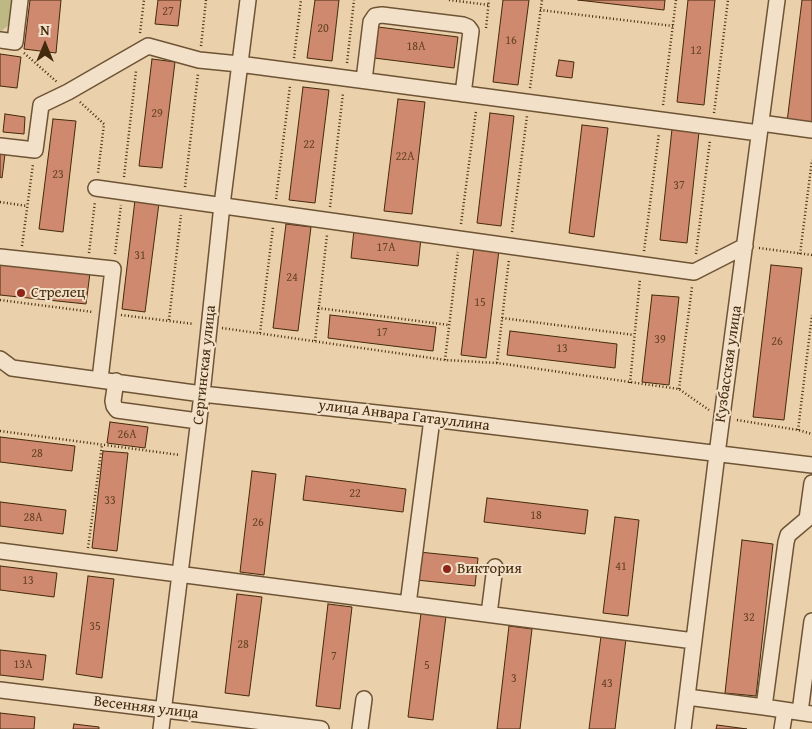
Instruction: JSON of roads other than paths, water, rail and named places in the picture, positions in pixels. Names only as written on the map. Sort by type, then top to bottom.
[{"type":"street","points":[[0,40],[16,42],[20,0]]},
{"type":"street","name":"Сергинская улица","points":[[161,729],[202,394],[222,205],[248,0]]},
{"type":"street","name":"Кузбасская улица","points":[[683,729],[777,0]]},
{"type":"street","points":[[364,80],[371,22],[375,16],[382,15],[463,25],[468,27],[470,31],[470,95]]},
{"type":"street","points":[[0,146],[35,150],[41,106],[148,46],[199,60],[364,80],[712,127],[812,130]]},
{"type":"street","points":[[96,188],[694,272],[745,246]]},
{"type":"street","points":[[0,258],[113,269],[100,379]]},
{"type":"street","name":"улица Анвара Гатауллина","points":[[0,359],[12,368],[202,394],[432,419],[812,465]]},
{"type":"street","points":[[116,381],[113,401],[117,410],[198,421]]},
{"type":"street","points":[[408,604],[432,419]]},
{"type":"street","points":[[764,708],[786,542],[788,535],[810,522],[812,483]]},
{"type":"street","points":[[0,551],[694,640]]},
{"type":"street","points":[[489,614],[495,567]]},
{"type":"street","points":[[782,729],[799,712],[812,621]]},
{"type":"street","name":"Весенняя улица","points":[[0,690],[321,729]]},
{"type":"street","points":[[687,697],[799,712]]},
{"type":"street","points":[[360,729],[364,699]]},
{"type":"place","name":"Стрелец","points":[[21,293]]},
{"type":"place","name":"Виктория","points":[[447,569]]}]
